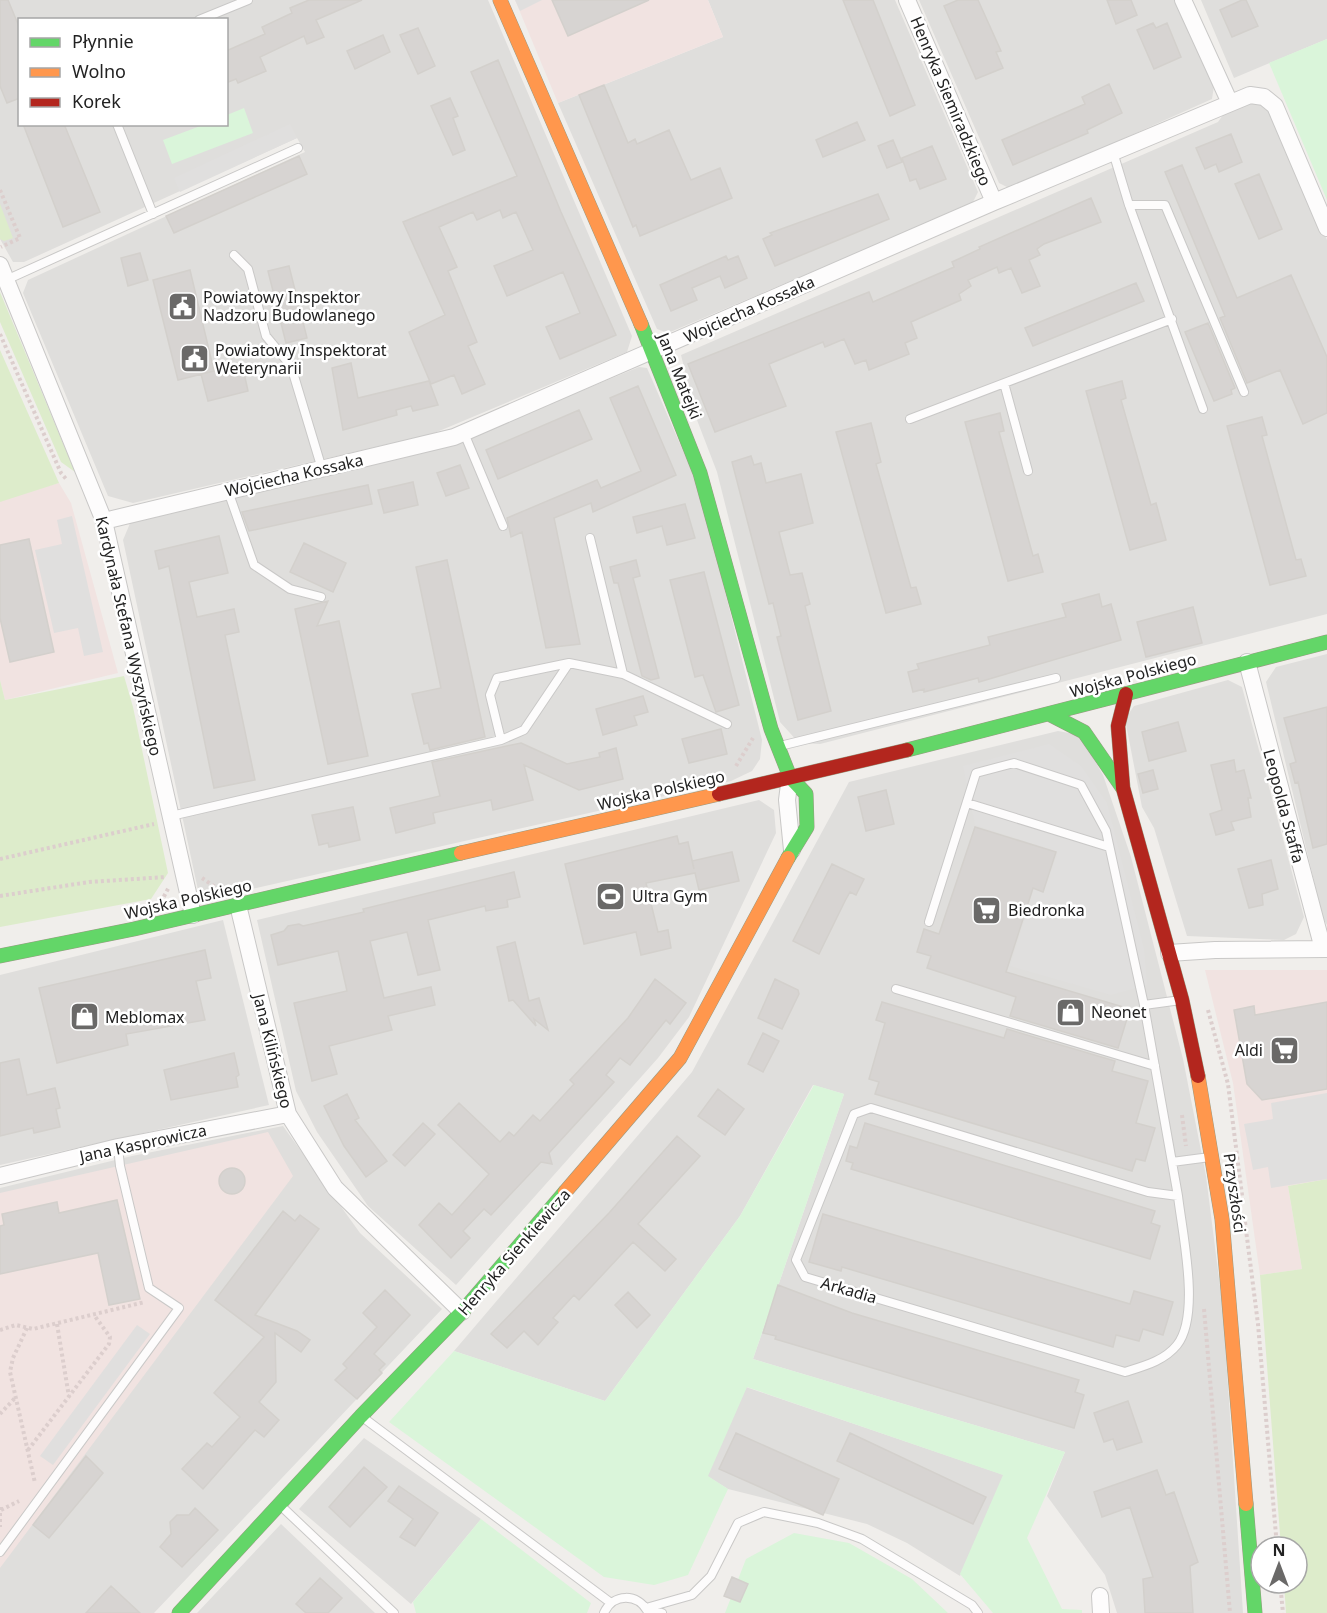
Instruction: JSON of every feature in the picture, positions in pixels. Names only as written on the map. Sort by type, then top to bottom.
[{"type":"street","name":"Jana Matejki","points":[[500,0],[653,351],[700,473],[777,747],[790,777]]},
{"type":"street","name":"Henryka Siemiradzkiego","points":[[907,0],[994,202]]},
{"type":"street","points":[[1182,0],[1230,103]]},
{"type":"street","name":"Wojciecha Kossaka","points":[[104,521],[464,433],[994,202],[1250,95],[1264,97],[1275,106],[1327,228]]},
{"type":"street","name":"Kardynała Stefana Wyszyńskiego","points":[[3,272],[104,521],[193,915]]},
{"type":"street","name":"Wojska Polskiego","points":[[0,956],[238,905],[790,777],[1049,714],[1327,642]]},
{"type":"street","name":"Leopolda Staffa","points":[[1247,662],[1325,949]]},
{"type":"street","name":"Przyszłości","points":[[1126,694],[1118,726],[1123,788],[1182,1000],[1213,1156],[1230,1293],[1255,1613]]},
{"type":"street","name":"Przyszłości","points":[[1049,714],[1084,732],[1123,788]]},
{"type":"street","name":"Henryka Sienkiewicza","points":[[179,1613],[361,1416],[462,1312],[680,1058],[792,850],[787,800],[790,777]]},
{"type":"street","name":"Jana Kilińskiego","points":[[238,905],[288,1114],[335,1188],[462,1312]]},
{"type":"street","points":[[1169,953],[1215,950],[1325,949]]},
{"type":"street","name":"Jana Kasprowicza","points":[[0,1176],[118,1147],[288,1114]]},
{"type":"street","points":[[1100,1596],[1101,1613]]},
{"type":"lane","points":[[204,18],[248,0]]},
{"type":"lane","points":[[118,126],[153,214]]},
{"type":"lane","points":[[3,272],[153,214],[298,148]]},
{"type":"lane","points":[[1113,152],[1129,205],[1203,409]]},
{"type":"lane","points":[[1129,205],[1165,205],[1244,392]]},
{"type":"lane","points":[[234,255],[248,269],[266,336],[291,366],[322,469]]},
{"type":"lane","points":[[910,419],[1172,320]]},
{"type":"lane","points":[[1005,383],[1028,471]]},
{"type":"lane","points":[[464,433],[503,526]]},
{"type":"lane","points":[[228,491],[254,565],[290,589],[321,597]]},
{"type":"lane","points":[[590,538],[623,674]]},
{"type":"lane","points":[[171,816],[501,740],[524,730],[569,663]]},
{"type":"lane","points":[[501,740],[490,694],[497,678],[569,663],[623,674],[728,724]]},
{"type":"lane","points":[[777,747],[1056,678]]},
{"type":"lane","name":"Arkadia","points":[[967,803],[976,773],[1014,763],[1081,785],[1106,831],[1144,1005],[1178,1196],[1189,1304],[1186,1326],[1178,1345],[1154,1364],[1125,1372],[805,1277],[796,1260],[854,1114],[871,1108],[1148,1192],[1178,1196]]},
{"type":"lane","points":[[929,922],[967,803],[1109,847]]},
{"type":"lane","points":[[896,989],[1155,1066]]},
{"type":"lane","points":[[1144,1005],[1182,1000]]},
{"type":"lane","points":[[0,1552],[179,1308],[149,1288],[120,1166],[118,1147]]},
{"type":"lane","points":[[1172,1162],[1213,1156]]},
{"type":"lane","points":[[361,1416],[611,1603]]},
{"type":"lane","points":[[280,1505],[394,1613]]},
{"type":"lane","points":[[647,1611],[692,1595],[711,1576],[738,1523],[764,1512],[818,1522],[862,1539],[972,1605],[978,1613]]},
{"type":"lane","points":[[604,1613],[611,1603],[626,1597],[641,1602],[647,1611],[662,1613]]},
{"type":"path","points":[[0,190],[20,238],[0,247]]},
{"type":"path","points":[[0,334],[61,473],[74,488]]},
{"type":"path","points":[[0,859],[134,830]]},
{"type":"path","points":[[0,896],[100,881],[169,876],[171,883]]},
{"type":"path","points":[[0,1330],[16,1325],[27,1328],[57,1324],[145,1302],[149,1288]]},
{"type":"path","points":[[27,1450],[109,1344],[110,1337],[94,1315]]},
{"type":"path","points":[[57,1324],[69,1397]]},
{"type":"path","points":[[27,1328],[11,1365],[35,1485]]},
{"type":"path","points":[[0,1414],[16,1396]]},
{"type":"path","points":[[0,1507],[0,1528]]},
{"type":"path","points":[[1281,1595],[1283,1613]]},
{"type":"shaded area","points":[[0,0],[488,0],[632,336],[627,352],[432,434],[133,503],[108,496],[23,293],[28,280],[305,152],[297,138],[24,262],[13,262],[0,239]]},
{"type":"shaded area","points":[[515,0],[708,0],[723,37],[558,103]]},
{"type":"shaded area","points":[[515,0],[542,0],[520,11]]},
{"type":"shaded area","points":[[708,0],[895,0],[978,192],[972,204],[668,333],[657,329],[558,103],[723,37]]},
{"type":"shaded area","points":[[919,0],[1174,0],[1214,86],[1212,99],[1011,189],[999,183]]},
{"type":"shaded area","points":[[1201,0],[1327,0],[1327,39],[1234,78]]},
{"type":"shaded area","points":[[1240,91],[1267,100],[1327,240],[1327,614],[820,744],[799,743],[780,722],[717,472],[697,420],[681,355],[1218,122]]},
{"type":"shaded area","points":[[290,124],[297,138],[180,192],[174,178]]},
{"type":"shaded area","points":[[639,367],[647,368],[690,467],[705,511],[762,740],[760,759],[752,771],[731,781],[212,898],[198,890],[123,540],[131,521],[504,423]]},
{"type":"shaded area","points":[[59,483],[71,503],[118,673],[5,700],[0,680],[0,499]]},
{"type":"shaded area","points":[[72,516],[103,652],[84,656],[78,628],[54,633],[35,550],[62,544],[57,520]]},
{"type":"shaded area","points":[[1327,654],[1327,925],[1323,918],[1266,682],[1276,667]]},
{"type":"shaded area","points":[[1228,680],[1242,687],[1304,917],[1296,934],[1284,940],[1187,936],[1154,828],[1142,807],[1125,719],[1134,706]]},
{"type":"shaded area","points":[[1058,731],[1080,735],[1103,775],[1131,857],[1183,1059],[1206,1176],[1223,1310],[1243,1613],[1117,1613],[1105,1575],[1047,1496],[1065,1452],[753,1359],[844,1094],[813,1085],[740,1216],[605,1401],[454,1351],[692,1072],[849,782]]},
{"type":"shaded area","points":[[1049,744],[1081,766],[1107,803],[1144,949],[1147,985],[1111,995],[1010,966],[1034,889],[1044,892],[1058,852],[975,825],[963,766]]},
{"type":"shaded area","points":[[759,800],[774,810],[776,833],[689,1017],[658,1058],[456,1285],[368,1206],[317,1132],[296,1091],[257,920]]},
{"type":"shaded area","points":[[223,920],[269,1105],[0,1165],[0,975]]},
{"type":"shaded area","points":[[1205,970],[1327,970],[1327,1179],[1288,1186],[1302,1269],[1260,1275],[1233,1083]]},
{"type":"shaded area","points":[[1327,1093],[1327,1179],[1271,1188],[1268,1167],[1253,1170],[1244,1124],[1273,1119],[1271,1103]]},
{"type":"shaded area","points":[[283,1126],[360,1233],[442,1309],[154,1613],[0,1613],[0,1188],[132,1156]]},
{"type":"shaded area","points":[[268,1132],[293,1176],[0,1568],[0,1193]]},
{"type":"shaded area","points":[[137,1325],[150,1334],[53,1465],[40,1456]]},
{"type":"shaded area","points":[[746,1387],[1004,1475],[960,1576],[907,1543],[867,1524],[728,1489],[707,1476]]},
{"type":"shaded area","points":[[364,1438],[481,1519],[411,1604],[299,1509]]},
{"type":"shaded area","points":[[281,1524],[375,1613],[197,1613]]},
{"type":"green space","points":[[1327,39],[1327,200],[1269,63]]},
{"type":"green space","points":[[244,108],[253,133],[172,164],[163,140],[200,126],[228,126],[228,115]]},
{"type":"green space","points":[[0,204],[13,238],[4,241],[0,239]]},
{"type":"green space","points":[[0,292],[75,472],[61,462],[0,322]]},
{"type":"green space","points":[[0,350],[59,483],[0,502]]},
{"type":"green space","points":[[124,676],[133,707],[168,873],[151,899],[0,927],[0,680],[5,700]]},
{"type":"green space","points":[[814,1085],[844,1094],[753,1359],[1065,1452],[1027,1538],[1062,1609],[1082,1610],[1082,1613],[993,1613],[960,1574],[1003,1475],[747,1387],[708,1476],[728,1489],[688,1575],[654,1585],[604,1577],[389,1422],[454,1351],[605,1401],[740,1216]]},
{"type":"green space","points":[[1327,1179],[1327,1613],[1286,1613],[1285,1595],[1309,1595],[1309,1535],[1280,1535],[1260,1275],[1302,1269],[1288,1186]]},
{"type":"green space","points":[[481,1519],[591,1603],[587,1613],[416,1613],[413,1602]]},
{"type":"green space","points":[[794,1533],[849,1543],[912,1579],[948,1613],[725,1613],[746,1559]]},
{"type":"building","points":[[0,0],[8,0],[18,24],[18,99],[7,103],[0,86]]},
{"type":"building","points":[[309,0],[362,0],[316,20],[324,37],[307,44],[304,36],[260,57],[266,71],[238,83],[236,79],[228,82],[228,50],[265,34],[262,27],[292,13],[290,8]]},
{"type":"building","points":[[552,0],[649,0],[568,36]]},
{"type":"building","points":[[843,0],[873,0],[915,105],[890,116]]},
{"type":"building","points":[[958,0],[978,0],[1001,51],[996,52],[1003,68],[976,79],[944,6]]},
{"type":"building","points":[[1107,0],[1131,0],[1137,15],[1116,24]]},
{"type":"building","points":[[1246,0],[1258,26],[1232,37],[1220,10]]},
{"type":"building","points":[[1153,23],[1156,28],[1167,23],[1181,57],[1154,69],[1137,30]]},
{"type":"building","points":[[418,28],[435,66],[418,74],[400,35]]},
{"type":"building","points":[[383,35],[390,52],[355,69],[347,51]]},
{"type":"building","points":[[498,60],[561,212],[616,335],[560,359],[546,327],[580,313],[563,272],[507,296],[494,266],[533,250],[516,212],[503,218],[500,210],[477,220],[473,212],[439,227],[457,267],[448,271],[477,342],[468,346],[485,384],[462,394],[454,375],[431,384],[409,332],[445,315],[403,222],[517,176],[471,72]]},
{"type":"building","points":[[1109,84],[1122,113],[1087,130],[1088,133],[1013,165],[1002,140],[1085,104],[1082,97]]},
{"type":"building","points":[[604,85],[628,143],[635,139],[637,144],[669,130],[691,180],[720,168],[732,198],[640,236],[636,225],[633,227],[579,95]]},
{"type":"building","points":[[450,98],[458,116],[453,118],[465,150],[453,155],[431,106]]},
{"type":"building","points":[[857,122],[865,140],[823,157],[816,140]]},
{"type":"building","points":[[24,126],[65,126],[100,212],[63,227]]},
{"type":"building","points":[[1231,134],[1242,162],[1219,172],[1216,164],[1205,169],[1196,148]]},
{"type":"building","points":[[893,140],[902,162],[887,168],[878,146]]},
{"type":"building","points":[[932,146],[946,179],[920,189],[916,179],[910,181],[902,158]]},
{"type":"building","points":[[299,156],[307,174],[174,233],[166,216]]},
{"type":"building","points":[[1182,165],[1237,298],[1291,275],[1327,357],[1327,413],[1303,424],[1280,370],[1247,383],[1220,318],[1225,316],[1165,172]]},
{"type":"building","points":[[1259,174],[1282,229],[1259,239],[1235,184]]},
{"type":"building","points":[[878,194],[889,219],[775,266],[763,239],[772,235],[770,233]]},
{"type":"building","points":[[1091,198],[1101,222],[1044,244],[1037,249],[1040,255],[1029,260],[1040,286],[1022,293],[1011,268],[999,273],[997,267],[968,280],[971,286],[959,294],[961,300],[911,322],[917,338],[905,343],[909,354],[869,370],[866,360],[855,364],[844,339],[825,347],[823,342],[769,364],[786,406],[715,432],[688,364],[869,292],[873,302],[954,267],[952,262],[980,249],[979,247]]},
{"type":"building","points":[[140,253],[148,280],[128,286],[121,258]]},
{"type":"building","points":[[726,256],[728,260],[738,256],[747,278],[725,288],[720,276],[692,288],[697,300],[671,311],[660,285]]},
{"type":"building","points":[[289,266],[307,338],[286,343],[268,271]]},
{"type":"building","points":[[190,270],[214,371],[178,380],[153,280]]},
{"type":"building","points":[[1136,283],[1144,301],[1033,346],[1025,328]]},
{"type":"building","points":[[1208,323],[1235,388],[1231,390],[1232,394],[1214,401],[1185,332]]},
{"type":"building","points":[[351,363],[358,398],[429,381],[438,405],[413,411],[411,406],[396,410],[397,415],[343,430],[332,368]]},
{"type":"building","points":[[242,364],[248,391],[208,401],[201,374]]},
{"type":"building","points":[[1122,381],[1126,398],[1121,400],[1151,505],[1156,503],[1166,540],[1130,550],[1086,391]]},
{"type":"building","points":[[638,386],[676,475],[593,512],[591,503],[554,518],[580,644],[546,648],[522,532],[511,537],[507,518],[597,480],[601,488],[641,471],[610,398]]},
{"type":"building","points":[[579,410],[592,439],[498,479],[486,450]]},
{"type":"building","points":[[1000,413],[1004,431],[999,432],[1033,556],[1038,554],[1043,572],[1008,581],[965,422]]},
{"type":"building","points":[[1262,417],[1267,435],[1262,436],[1296,560],[1301,559],[1306,576],[1270,585],[1227,426]]},
{"type":"building","points":[[871,423],[881,462],[876,464],[911,588],[916,587],[921,604],[886,613],[836,432]]},
{"type":"building","points":[[751,456],[754,465],[761,463],[766,483],[801,474],[813,523],[779,532],[790,575],[802,573],[810,604],[805,606],[831,711],[798,720],[777,637],[781,636],[773,603],[769,604],[732,462]]},
{"type":"building","points":[[460,465],[469,488],[446,496],[437,473]]},
{"type":"building","points":[[413,482],[418,505],[384,513],[378,490]]},
{"type":"building","points":[[368,485],[372,504],[249,531],[242,512]]},
{"type":"building","points":[[685,504],[695,538],[667,545],[662,526],[637,533],[633,517]]},
{"type":"building","points":[[219,536],[228,573],[189,582],[197,617],[234,609],[239,632],[225,635],[255,780],[214,788],[169,566],[159,569],[155,551]]},
{"type":"building","points":[[29,539],[54,652],[10,662],[0,618],[0,545]]},
{"type":"building","points":[[304,543],[346,563],[333,592],[290,572]]},
{"type":"building","points":[[447,560],[485,737],[430,750],[428,743],[424,744],[412,694],[441,688],[416,567]]},
{"type":"building","points":[[636,560],[640,576],[633,578],[659,678],[651,680],[642,676],[618,583],[614,583],[610,567]]},
{"type":"building","points":[[704,572],[739,705],[716,712],[703,675],[695,677],[670,580]]},
{"type":"building","points":[[1099,594],[1102,607],[1111,604],[1121,640],[979,682],[978,678],[924,692],[924,689],[913,692],[908,672],[919,669],[917,664],[990,645],[988,637],[1066,617],[1062,604]]},
{"type":"building","points":[[328,601],[317,626],[339,621],[368,756],[328,764],[295,609]]},
{"type":"building","points":[[1193,607],[1202,643],[1146,657],[1137,622]]},
{"type":"building","points":[[643,696],[648,712],[634,716],[637,725],[603,735],[596,709]]},
{"type":"building","points":[[1327,707],[1327,844],[1313,848],[1298,782],[1295,783],[1290,764],[1296,762],[1284,718]]},
{"type":"building","points":[[1178,722],[1186,751],[1149,761],[1142,732]]},
{"type":"building","points":[[721,729],[727,754],[689,763],[682,739]]},
{"type":"building","points":[[521,743],[567,764],[600,757],[599,753],[616,748],[623,779],[579,790],[524,765],[533,800],[493,810],[491,800],[433,813],[435,823],[396,833],[390,808],[440,796],[432,762]]},
{"type":"building","points":[[1234,760],[1236,772],[1244,770],[1251,798],[1248,798],[1251,817],[1231,822],[1234,830],[1216,835],[1210,814],[1222,810],[1211,765]]},
{"type":"building","points":[[1153,770],[1158,789],[1143,793],[1138,774]]},
{"type":"building","points":[[886,790],[894,824],[866,831],[858,797]]},
{"type":"building","points":[[353,807],[360,840],[329,847],[328,843],[319,845],[312,815]]},
{"type":"building","name":"Biedronka","points":[[975,827],[1056,852],[1043,892],[1033,888],[1006,972],[1130,1009],[1118,1048],[1010,1016],[1016,997],[927,968],[931,956],[917,952],[924,929],[939,934]]},
{"type":"building","name":"Ultra Gym","points":[[677,836],[679,844],[688,842],[692,861],[732,852],[739,881],[699,890],[695,873],[646,883],[658,932],[668,930],[671,948],[641,955],[636,932],[584,944],[565,864]]},
{"type":"building","points":[[1271,860],[1278,889],[1262,894],[1263,905],[1249,908],[1238,869]]},
{"type":"building","points":[[832,864],[864,879],[856,895],[850,892],[819,954],[793,941]]},
{"type":"building","points":[[514,872],[520,897],[507,900],[508,907],[486,911],[485,906],[428,920],[440,970],[418,975],[407,932],[370,941],[384,998],[431,987],[435,1005],[388,1016],[392,1030],[329,1046],[337,1074],[312,1081],[294,1003],[347,991],[338,951],[278,965],[271,935],[284,931],[288,926],[299,924],[303,926],[364,912],[363,909]]},
{"type":"building","points":[[515,942],[529,1001],[539,998],[548,1030],[534,1019],[536,1026],[513,1000],[509,1001],[497,947]]},
{"type":"building","points":[[205,950],[211,978],[196,981],[205,1020],[126,1034],[128,1045],[57,1063],[39,988]]},
{"type":"building","points":[[655,979],[686,1003],[670,1024],[666,1020],[630,1065],[620,1058],[606,1075],[614,1082],[549,1153],[552,1164],[541,1162],[491,1215],[484,1209],[463,1231],[470,1238],[451,1258],[419,1225],[439,1203],[452,1215],[489,1174],[438,1125],[459,1103],[500,1142],[509,1132],[514,1136],[533,1115],[540,1121],[574,1084],[570,1080],[628,1018]]},
{"type":"building","points":[[775,979],[798,990],[799,994],[782,1029],[758,1018]]},
{"type":"building","points":[[882,1002],[1004,1038],[1007,1029],[1115,1061],[1112,1071],[1148,1081],[1136,1123],[1155,1128],[1145,1161],[1136,1159],[1132,1171],[875,1094],[879,1082],[869,1079],[885,1023],[876,1020]]},
{"type":"building","name":"Aldi","points":[[1327,1002],[1327,1089],[1262,1100],[1247,1084],[1234,1010],[1254,1006],[1255,1015]]},
{"type":"building","points":[[763,1033],[779,1041],[763,1072],[748,1064]]},
{"type":"building","points":[[234,1053],[239,1075],[236,1077],[238,1087],[171,1100],[164,1070]]},
{"type":"building","points":[[19,1059],[27,1095],[55,1088],[60,1108],[56,1109],[60,1127],[34,1133],[33,1128],[0,1136],[0,1063]]},
{"type":"building","points":[[718,1089],[744,1109],[725,1135],[698,1116]]},
{"type":"building","points":[[347,1094],[359,1118],[355,1120],[387,1161],[366,1177],[344,1146],[324,1106]]},
{"type":"building","points":[[423,1123],[435,1134],[405,1166],[393,1155]]},
{"type":"building","points":[[865,1123],[1155,1211],[1151,1223],[1160,1226],[1150,1259],[851,1169],[853,1163],[846,1161],[850,1146],[857,1148]]},
{"type":"building","points":[[677,1136],[700,1156],[638,1224],[676,1259],[665,1271],[633,1242],[579,1300],[574,1295],[553,1318],[558,1322],[538,1345],[524,1331],[507,1348],[491,1334],[609,1213]]},
{"type":"building","points":[[232,1168],[242,1171],[245,1181],[242,1191],[232,1194],[222,1191],[219,1181],[222,1171]]},
{"type":"building","points":[[117,1200],[140,1299],[109,1305],[98,1253],[0,1274],[0,1226],[4,1225],[2,1214],[57,1202],[59,1213]]},
{"type":"building","points":[[283,1211],[295,1221],[300,1215],[319,1229],[255,1315],[297,1331],[310,1340],[301,1352],[275,1333],[276,1382],[259,1402],[279,1420],[264,1437],[255,1430],[203,1489],[182,1469],[207,1443],[212,1447],[240,1417],[214,1393],[264,1337],[215,1300]]},
{"type":"building","points":[[823,1214],[1130,1304],[1134,1291],[1173,1302],[1163,1335],[1143,1329],[1139,1341],[1116,1335],[1113,1347],[842,1267],[841,1271],[809,1262]]},
{"type":"building","points":[[778,1285],[852,1313],[1079,1380],[1075,1392],[1084,1395],[1074,1428],[775,1339],[776,1336],[763,1333]]},
{"type":"building","points":[[385,1290],[410,1315],[374,1354],[385,1364],[379,1370],[382,1373],[357,1399],[335,1380],[347,1368],[343,1364],[377,1327],[363,1313]]},
{"type":"building","points":[[628,1292],[650,1315],[637,1328],[615,1305]]},
{"type":"building","points":[[1128,1401],[1142,1442],[1117,1450],[1113,1439],[1104,1442],[1094,1413]]},
{"type":"building","points":[[736,1433],[839,1479],[823,1515],[719,1469]]},
{"type":"building","points":[[850,1433],[986,1497],[973,1524],[837,1461]]},
{"type":"building","points":[[86,1456],[103,1473],[49,1538],[33,1525]]},
{"type":"building","points":[[364,1467],[387,1487],[350,1527],[329,1507]]},
{"type":"building","points":[[1157,1470],[1166,1495],[1174,1492],[1198,1562],[1190,1566],[1193,1613],[1145,1613],[1143,1579],[1153,1577],[1130,1507],[1102,1517],[1094,1492]]},
{"type":"building","points":[[399,1486],[438,1513],[415,1546],[400,1537],[413,1519],[388,1501]]},
{"type":"building","points":[[195,1508],[218,1530],[182,1567],[160,1547],[171,1534],[170,1522],[177,1515],[189,1515]]},
{"type":"building","points":[[732,1577],[748,1584],[740,1602],[724,1596]]},
{"type":"building","points":[[320,1578],[342,1598],[328,1613],[306,1613],[296,1604]]},
{"type":"building","points":[[111,1586],[140,1613],[86,1613]]},
{"type":"traffic: fast","points":[[641,324],[700,473],[771,729],[790,777],[806,794],[807,827],[788,858]]},
{"type":"traffic: fast","points":[[907,750],[1327,642]]},
{"type":"traffic: fast","points":[[1049,714],[1084,732],[1122,787]]},
{"type":"traffic: fast","points":[[0,956],[134,929],[461,853]]},
{"type":"traffic: fast","points":[[179,1613],[361,1416],[462,1312],[565,1192]]},
{"type":"traffic: fast","points":[[1246,1504],[1255,1613]]},
{"type":"traffic: slow","points":[[500,0],[641,324]]},
{"type":"traffic: slow","points":[[461,853],[719,794]]},
{"type":"traffic: slow","points":[[565,1192],[680,1058],[788,858]]},
{"type":"traffic: slow","points":[[1198,1076],[1222,1219],[1246,1504]]},
{"type":"traffic: jam","points":[[1126,694],[1118,726],[1123,788],[1182,1000],[1198,1076]]},
{"type":"traffic: jam","points":[[719,794],[907,750]]},
{"type":"place","name":"Powiatowy Inspektor Nadzoru Budowlanego","points":[[182,306]]},
{"type":"place","name":"Powiatowy Inspektorat Weterynarii","points":[[194,359]]},
{"type":"place","name":"Ultra Gym","points":[[611,896]]},
{"type":"place","name":"Biedronka","points":[[987,910]]},
{"type":"place","name":"Neonet","points":[[1070,1012]]},
{"type":"place","name":"Meblomax","points":[[84,1017]]},
{"type":"place","name":"Aldi","points":[[1284,1050]]}]
